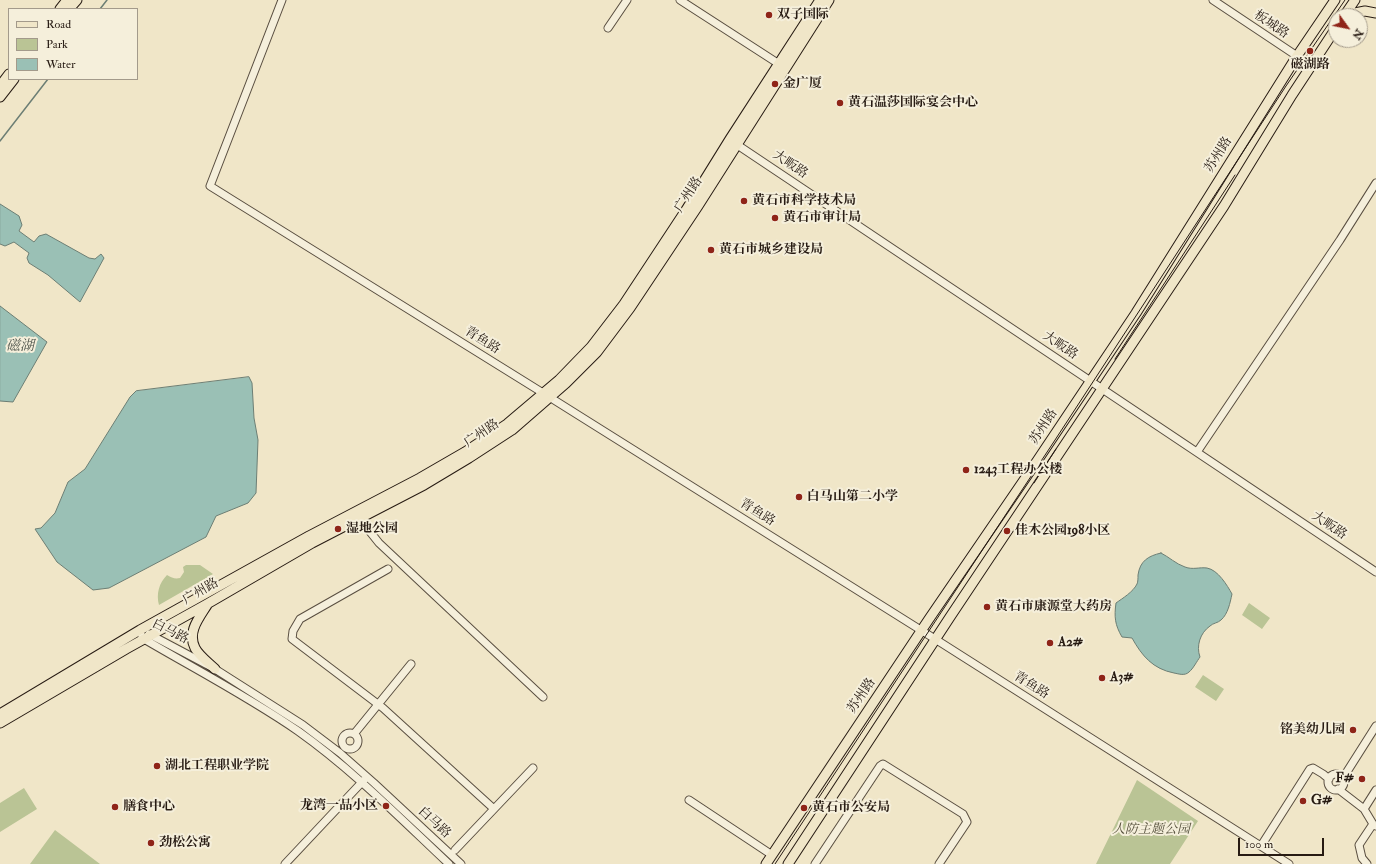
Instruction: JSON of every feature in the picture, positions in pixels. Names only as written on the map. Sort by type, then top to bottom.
[{"type":"main road","points":[[61,8],[67,0]]},
{"type":"main road","points":[[71,8],[77,0]]},
{"type":"main road","name":"广州路","points":[[733,142],[779,64],[820,0]]},
{"type":"main road","name":"广州路","points":[[0,723],[312,543],[424,485],[512,430],[591,347],[624,304],[829,0]]},
{"type":"main road","name":"苏州路","points":[[766,864],[1136,313],[1297,56],[1335,0]]},
{"type":"main road","name":"苏州路","points":[[788,864],[1224,206],[1292,95],[1328,40]]},
{"type":"main road","points":[[0,86],[8,75]]},
{"type":"main road","points":[[0,97],[13,80]]},
{"type":"main road","name":"广州路","points":[[0,714],[140,630],[309,536],[420,478],[465,452],[507,424],[546,395]]},
{"type":"main road","points":[[207,604],[195,626],[192,635],[195,649],[215,669]]},
{"type":"street","name":"青鱼路","points":[[282,0],[210,186],[922,631],[1290,864]]},
{"type":"street","points":[[608,28],[627,0]]},
{"type":"street","points":[[680,0],[779,64]]},
{"type":"street","name":"板城路","points":[[1213,0],[1297,56]]},
{"type":"street","name":"大畈路","points":[[733,142],[1376,572]]},
{"type":"street","points":[[1197,452],[1340,240],[1376,182]]},
{"type":"street","points":[[360,518],[379,543],[543,697]]},
{"type":"street","points":[[388,569],[300,619],[293,631],[292,639],[378,704],[494,809]]},
{"type":"street","name":"白马路","points":[[140,630],[147,637],[298,731],[335,759],[449,864]]},
{"type":"street","name":"白马路","points":[[147,637],[215,669],[303,725],[340,753],[461,864]]},
{"type":"street","points":[[354,734],[411,664]]},
{"type":"street","points":[[1338,789],[1344,784],[1343,778],[1376,726]]},
{"type":"street","points":[[346,734],[354,734],[358,738],[358,743],[351,752],[339,742],[346,734]]},
{"type":"street","points":[[815,864],[880,766],[884,764],[963,814],[967,822],[939,864]]},
{"type":"street","points":[[455,850],[533,768]]},
{"type":"street","points":[[1261,846],[1310,769],[1313,768],[1329,779],[1331,787],[1338,789],[1364,809],[1374,825],[1360,845],[1362,858],[1367,864]]},
{"type":"street","points":[[1329,779],[1331,776],[1336,774],[1341,775],[1343,778]]},
{"type":"street","points":[[284,864],[367,777]]},
{"type":"street","points":[[1364,809],[1376,790]]},
{"type":"street","points":[[689,800],[772,855]]},
{"type":"green space","points":[[186,565],[200,565],[213,574],[159,605],[158,593],[162,582],[167,575],[174,578],[180,578],[184,572],[183,567]]},
{"type":"green space","points":[[1249,603],[1270,618],[1262,629],[1242,615]]},
{"type":"green space","points":[[1203,675],[1224,689],[1216,701],[1195,687]]},
{"type":"green space","name":"人防主题公园","points":[[1137,780],[1198,821],[1170,864],[1096,864]]},
{"type":"green space","points":[[24,788],[37,809],[0,832],[0,803]]},
{"type":"green space","points":[[55,830],[100,864],[30,864]]},
{"type":"water","points":[[0,204],[19,216],[22,225],[19,231],[34,242],[39,236],[46,234],[89,258],[95,259],[101,254],[104,258],[80,302],[48,275],[29,263],[27,258],[29,253],[14,242],[5,246],[0,244]]},
{"type":"water","name":"磁湖","points":[[0,306],[47,342],[13,402],[0,401]]},
{"type":"water","points":[[249,377],[252,383],[254,418],[258,440],[256,493],[248,503],[216,516],[206,537],[109,588],[93,590],[57,562],[35,529],[41,528],[55,513],[68,482],[85,469],[130,397],[136,391]]},
{"type":"water","points":[[1161,553],[1185,567],[1211,569],[1222,578],[1232,594],[1223,618],[1211,625],[1201,636],[1198,648],[1200,657],[1192,669],[1186,674],[1167,671],[1154,665],[1144,656],[1132,638],[1122,637],[1116,621],[1116,603],[1133,590],[1138,582],[1139,570],[1145,560]]},
{"type":"waterway","points":[[101,8],[107,0]]},
{"type":"waterway","points":[[0,141],[47,80]]},
{"type":"tram line","points":[[775,864],[1055,440],[1286,86],[1345,0]]},
{"type":"tram line","points":[[1115,359],[1235,175]]},
{"type":"tram line","points":[[1034,483],[1056,449]]},
{"type":"place","name":"双子国际","points":[[769,15]]},
{"type":"place","name":"磁湖路","points":[[1310,51]]},
{"type":"place","name":"金广厦","points":[[775,84]]},
{"type":"place","name":"黄石温莎国际宴会中心","points":[[840,103]]},
{"type":"place","name":"黄石市科学技术局","points":[[744,201]]},
{"type":"place","name":"黄石市审计局","points":[[775,218]]},
{"type":"place","name":"黄石市城乡建设局","points":[[711,250]]},
{"type":"place","name":"1243工程办公楼","points":[[966,470]]},
{"type":"place","name":"白马山第二小学","points":[[799,497]]},
{"type":"place","name":"湿地公园","points":[[338,529]]},
{"type":"place","name":"佳木公园198小区","points":[[1007,531]]},
{"type":"place","name":"黄石市康源堂大药房","points":[[987,607]]},
{"type":"place","name":"A2#","points":[[1050,643]]},
{"type":"place","name":"A3#","points":[[1102,678]]},
{"type":"place","name":"铭美幼儿园","points":[[1353,730]]},
{"type":"place","name":"湖北工程职业学院","points":[[157,766]]},
{"type":"place","name":"F#","points":[[1362,779]]},
{"type":"place","name":"G#","points":[[1303,801]]},
{"type":"place","name":"龙湾一品小区","points":[[386,806]]},
{"type":"place","name":"膳食中心","points":[[115,807]]},
{"type":"place","name":"黄石市公安局","points":[[804,808]]},
{"type":"place","name":"劲松公寓","points":[[151,843]]}]
